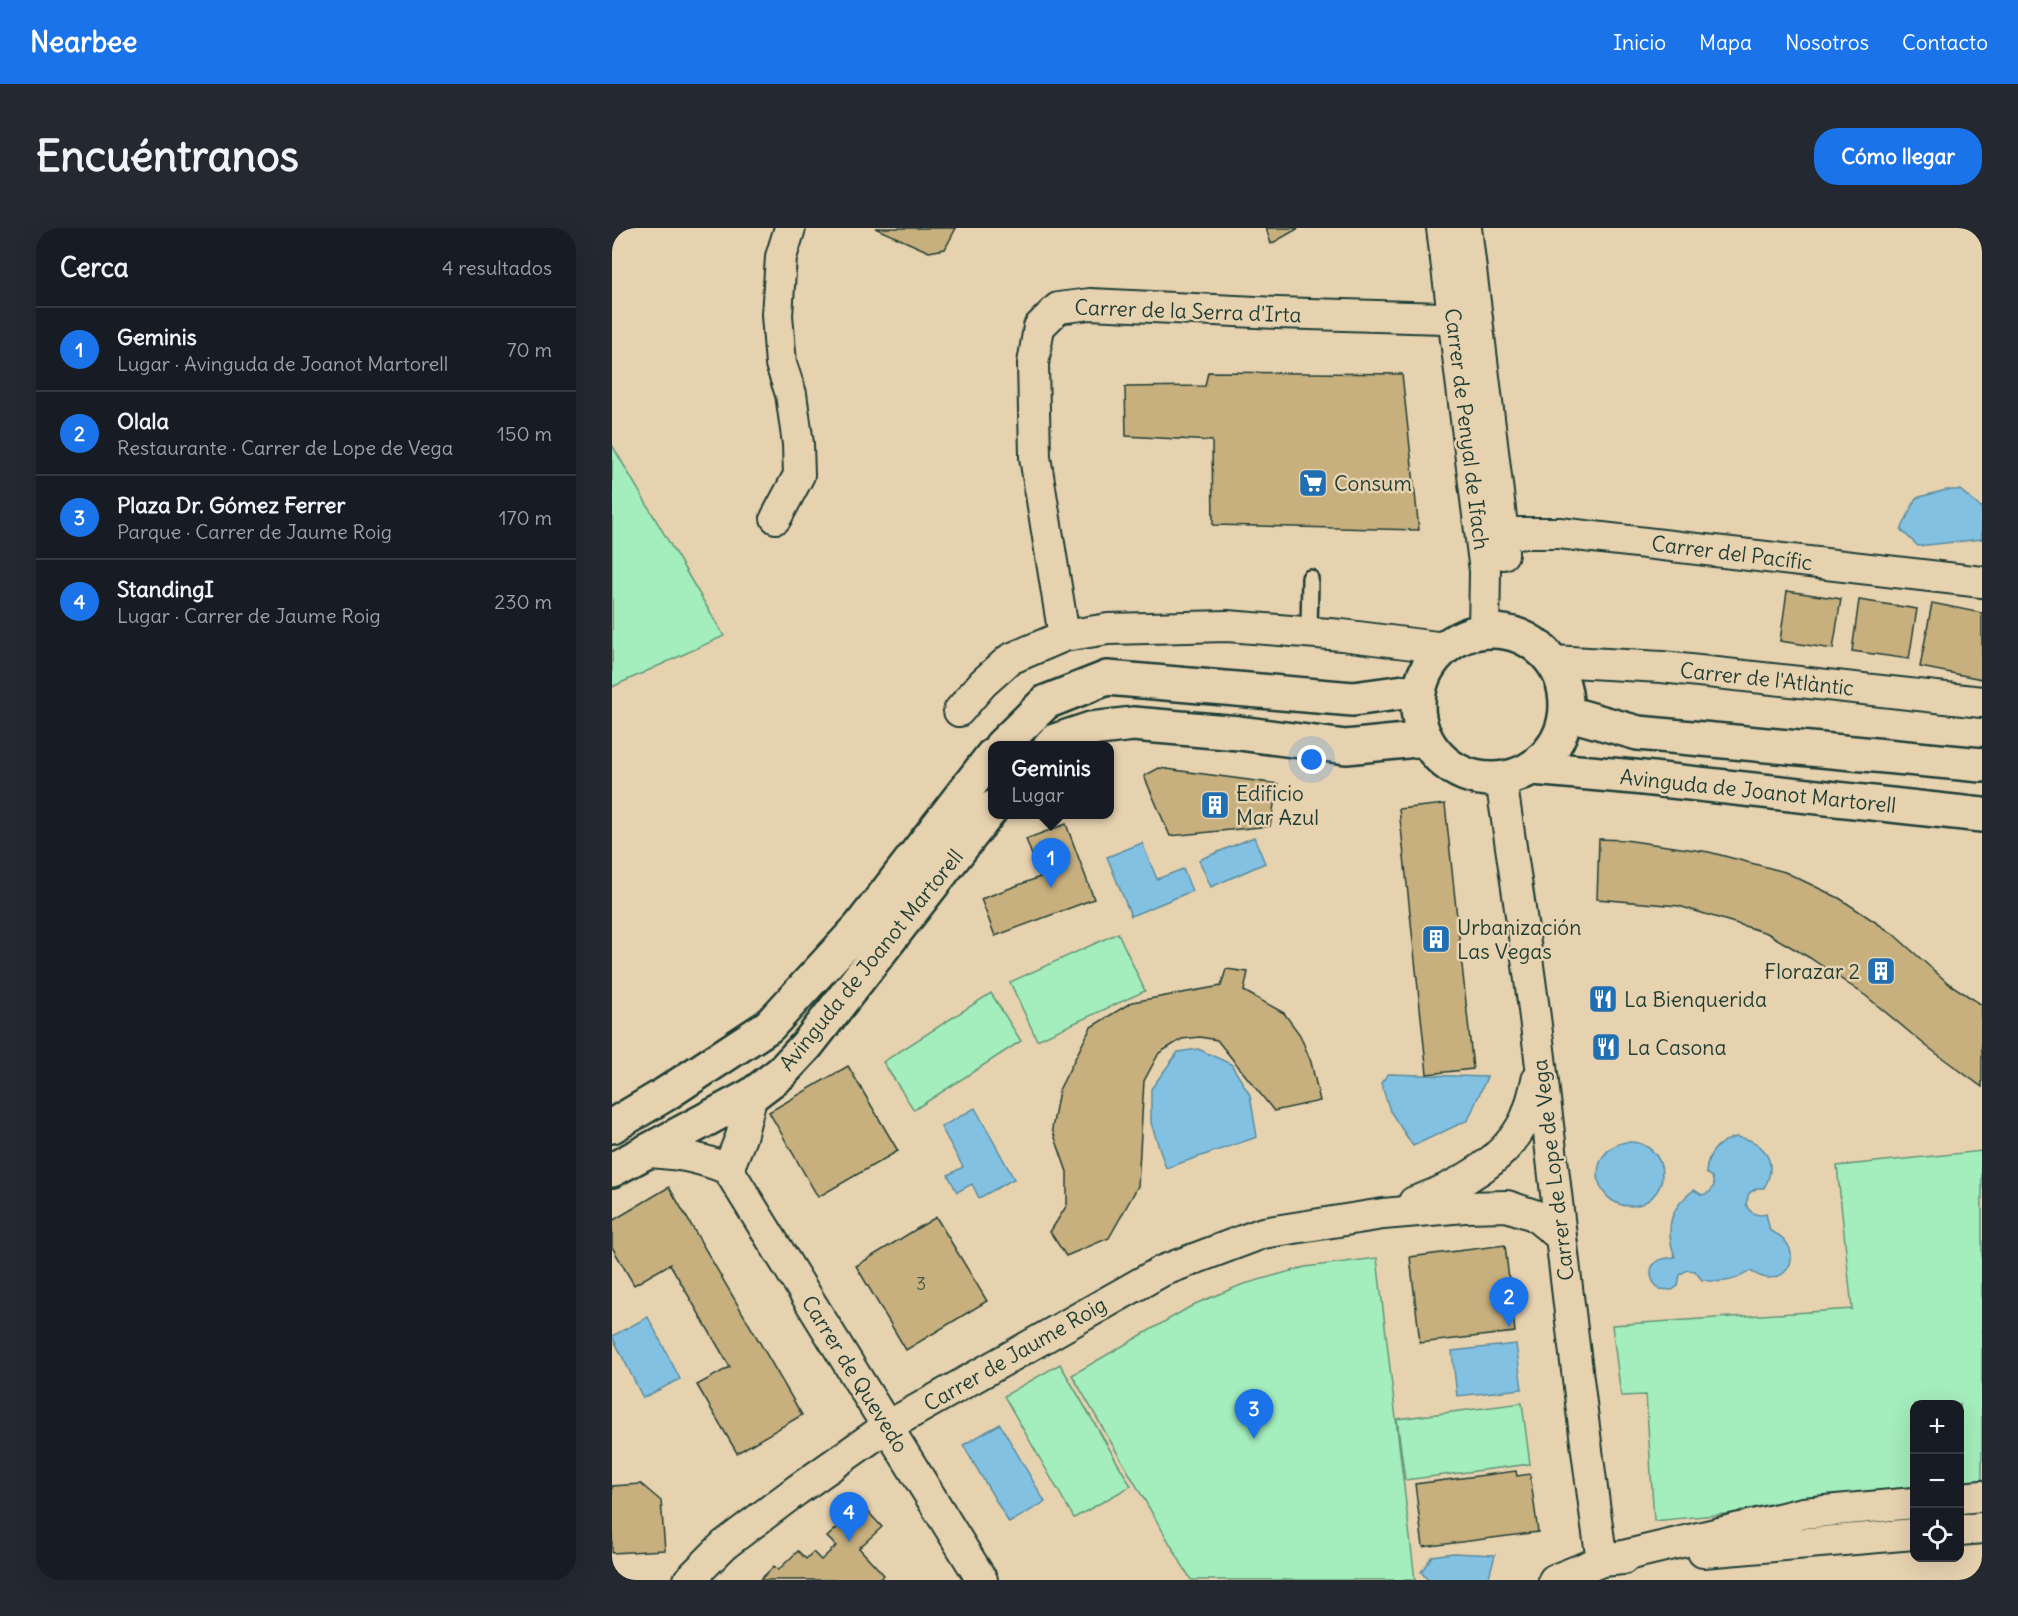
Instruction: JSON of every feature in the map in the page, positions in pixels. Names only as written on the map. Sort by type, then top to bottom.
[{"type":"street","points":[[776,518],[799,475],[798,444],[791,394],[781,364],[777,315],[781,256],[790,228]]},
{"type":"street","name":"Carrer de Penyal de Ifach","points":[[1442,228],[1465,319],[1492,534],[1494,631]]},
{"type":"street","name":"Carrer de Penyal de Ifach","points":[[1465,319],[1467,228]]},
{"type":"street","name":"Carrer de la Serra d'Irta","points":[[1064,636],[1035,458],[1033,364],[1039,327],[1058,308],[1090,304],[1465,319]]},
{"type":"street","name":"Carrer del Pacífic","points":[[1492,534],[1559,533],[1982,582]]},
{"type":"street","points":[[959,711],[983,683],[1010,659],[1064,636],[1108,629],[1227,626],[1309,632],[1445,648]]},
{"type":"street","points":[[1494,631],[1523,637],[1539,647],[1562,677],[1567,694],[1567,713],[1556,744],[1533,768],[1501,779],[1479,778],[1457,771],[1439,758],[1426,739],[1418,715],[1419,690],[1428,667],[1445,648],[1464,636],[1494,631]]},
{"type":"street","name":"Carrer de l'Atlàntic","points":[[1552,661],[1662,667],[1982,702]]},
{"type":"street","points":[[1006,741],[1046,702],[1107,678],[1353,699],[1419,690]]},
{"type":"street","points":[[1567,713],[1638,733],[1982,765]]},
{"type":"street","points":[[1055,741],[1091,729],[1133,724],[1239,733],[1346,747],[1426,739]]},
{"type":"street","name":"Avinguda de Joanot Martorell","points":[[612,1126],[769,1026],[859,928],[988,762]]},
{"type":"street","name":"Avinguda de Joanot Martorell","points":[[1533,768],[1982,815]]},
{"type":"street","name":"Carrer de Lope de Vega","points":[[1501,779],[1541,1065],[1560,1236],[1602,1561]]},
{"type":"street","name":"Avinguda de Joanot Martorell","points":[[612,1170],[752,1095],[781,1073],[807,1045],[988,814]]},
{"type":"street","name":"Carrer de Jaume Roig","points":[[1383,1214],[1442,1192],[1477,1170],[1505,1148],[1524,1120],[1541,1065]]},
{"type":"street","points":[[644,1152],[677,1154],[702,1159],[728,1169],[741,1137],[752,1095]]},
{"type":"street","name":"Carrer de Quevedo","points":[[728,1169],[982,1580]]},
{"type":"street","name":"Carrer de Jaume Roig","points":[[689,1580],[724,1545],[888,1426],[1162,1270],[1263,1233],[1383,1214],[1507,1206],[1534,1215],[1560,1236]]},
{"type":"street","points":[[1964,1498],[1982,1496]]},
{"type":"street","points":[[1554,1580],[1602,1561],[1803,1513],[1910,1503]]},
{"type":"street","points":[[1964,1530],[1982,1528]]},
{"type":"street","points":[[1602,1561],[1910,1534]]},
{"type":"lane","points":[[1309,632],[1310,578]]},
{"type":"green space","points":[[612,445],[724,636],[612,687]]},
{"type":"green space","points":[[1118,933],[1145,991],[1037,1040],[1010,982]]},
{"type":"green space","points":[[991,993],[1021,1041],[914,1110],[883,1062]]},
{"type":"green space","points":[[1982,1151],[1982,1489],[1964,1491],[1964,1400],[1910,1400],[1910,1495],[1654,1521],[1646,1395],[1621,1396],[1612,1325],[1852,1309],[1837,1166]]},
{"type":"green space","points":[[1377,1258],[1415,1580],[1191,1580],[1072,1375],[1195,1304],[1241,1285],[1305,1267]]},
{"type":"green space","points":[[1060,1364],[1131,1486],[1074,1518],[1004,1396]]},
{"type":"green space","points":[[1522,1403],[1530,1464],[1405,1480],[1397,1419]]},
{"type":"water","points":[[1946,490],[1960,490],[1982,507],[1982,539],[1918,546],[1901,530],[1916,498]]},
{"type":"water","points":[[1254,837],[1265,863],[1211,887],[1199,860]]},
{"type":"water","points":[[1142,843],[1157,879],[1183,869],[1192,891],[1131,916],[1107,857]]},
{"type":"water","points":[[1198,1049],[1231,1064],[1250,1095],[1257,1137],[1166,1168],[1151,1123],[1151,1089],[1178,1052]]},
{"type":"water","points":[[1388,1074],[1487,1077],[1468,1120],[1413,1146],[1390,1111],[1381,1083]]},
{"type":"water","points":[[975,1108],[1014,1179],[979,1198],[972,1184],[957,1192],[948,1175],[963,1167],[941,1127]]},
{"type":"water","points":[[1736,1137],[1746,1139],[1761,1148],[1769,1161],[1770,1169],[1764,1188],[1757,1188],[1749,1193],[1746,1204],[1753,1213],[1766,1214],[1770,1231],[1787,1243],[1791,1259],[1789,1266],[1777,1276],[1768,1278],[1750,1271],[1733,1279],[1721,1281],[1702,1280],[1695,1271],[1687,1270],[1680,1275],[1678,1286],[1672,1290],[1660,1289],[1652,1278],[1651,1270],[1660,1260],[1675,1257],[1670,1237],[1674,1212],[1694,1190],[1702,1195],[1710,1192],[1714,1185],[1712,1177],[1706,1173],[1708,1160],[1718,1145]]},
{"type":"water","points":[[1630,1142],[1648,1148],[1656,1156],[1662,1174],[1656,1192],[1648,1200],[1630,1206],[1612,1200],[1604,1192],[1598,1174],[1604,1156],[1612,1148]]},
{"type":"water","points":[[648,1317],[680,1379],[643,1398],[612,1336]]},
{"type":"water","points":[[1516,1344],[1522,1389],[1457,1396],[1452,1351]]},
{"type":"water","points":[[1000,1424],[1045,1502],[1009,1523],[963,1445]]},
{"type":"water","points":[[1453,1553],[1495,1555],[1488,1580],[1428,1580],[1421,1572],[1432,1556]]},
{"type":"building","points":[[875,228],[956,228],[945,249],[929,252]]},
{"type":"building","points":[[1266,228],[1299,228],[1271,244]]},
{"type":"building","name":"Consum","points":[[1208,372],[1402,374],[1419,530],[1213,525],[1212,441],[1126,436],[1125,387],[1205,386]]},
{"type":"building","points":[[1787,591],[1841,599],[1833,649],[1780,641]]},
{"type":"building","points":[[1859,600],[1917,609],[1909,659],[1852,651]]},
{"type":"building","points":[[1932,603],[1982,613],[1982,679],[1920,667]]},
{"type":"building","name":"Edificio Mar Azul","points":[[1159,768],[1278,784],[1270,826],[1170,836],[1144,776]]},
{"type":"building","name":"Urbanización Las Vegas","points":[[1445,804],[1473,1069],[1427,1074],[1399,809]]},
{"type":"building","points":[[1066,824],[1094,899],[995,936],[981,899],[1040,877],[1026,839]]},
{"type":"building","name":"Florazar 2","points":[[1599,839],[1625,840],[1709,852],[1785,872],[1839,898],[1892,933],[1948,983],[1982,1005],[1982,1087],[1925,1045],[1866,996],[1810,958],[1767,933],[1679,906],[1597,899]]},
{"type":"building","points":[[1226,969],[1248,972],[1244,991],[1284,1013],[1300,1035],[1311,1062],[1320,1101],[1274,1111],[1217,1040],[1200,1037],[1182,1039],[1159,1053],[1144,1081],[1138,1186],[1109,1238],[1066,1256],[1050,1232],[1067,1205],[1067,1172],[1052,1129],[1059,1090],[1091,1027],[1132,1002],[1221,986]]},
{"type":"building","points":[[848,1066],[898,1151],[818,1197],[769,1112]]},
{"type":"building","points":[[669,1187],[802,1415],[737,1453],[697,1385],[730,1367],[670,1264],[634,1285],[612,1247],[612,1221]]},
{"type":"building","points":[[936,1217],[987,1301],[906,1350],[856,1266]]},
{"type":"building","points":[[1505,1245],[1515,1332],[1420,1343],[1410,1257]]},
{"type":"building","points":[[1516,1471],[1517,1476],[1530,1474],[1538,1532],[1423,1547],[1415,1484]]},
{"type":"building","points":[[641,1484],[661,1501],[665,1550],[612,1553],[612,1486]]},
{"type":"building","points":[[862,1505],[882,1527],[859,1548],[884,1575],[879,1580],[760,1580],[774,1566],[778,1570],[798,1551],[806,1559],[813,1552],[821,1560],[836,1546],[827,1537]]},
{"type":"place","name":"Consum","points":[[1313,483]]},
{"type":"place","name":"Edificio Mar Azul","points":[[1215,805]]},
{"type":"place","name":"Geminis","points":[[1051,888]]},
{"type":"place","name":"Urbanización Las Vegas","points":[[1436,939]]},
{"type":"place","name":"Florazar 2","points":[[1881,971]]},
{"type":"place","name":"La Bienquerida","points":[[1603,999]]},
{"type":"place","name":"La Casona","points":[[1606,1047]]},
{"type":"place","name":"Olala","points":[[1509,1327]]},
{"type":"place","name":"Plaza Dr. Gómez Ferrer","points":[[1254,1439]]},
{"type":"place","name":"StandingI","points":[[849,1542]]}]
